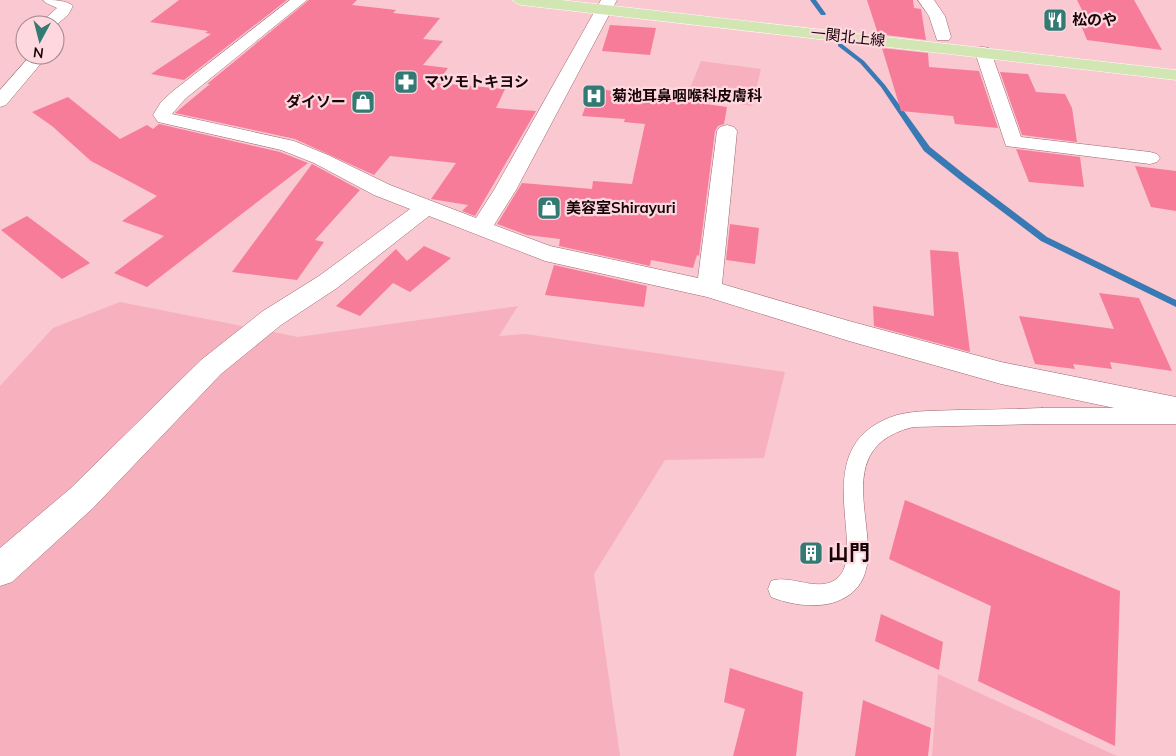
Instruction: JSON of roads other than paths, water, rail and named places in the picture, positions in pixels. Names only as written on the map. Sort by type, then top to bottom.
[{"type":"main road","name":"一関北上線","points":[[521,0],[605,3],[943,37],[1176,63]]},
{"type":"main road","name":"一関北上線","points":[[605,3],[1176,75]]},
{"type":"street","points":[[51,0],[65,6],[58,15]]},
{"type":"street","points":[[299,0],[179,95],[162,115],[170,121],[287,145],[321,159],[382,190],[482,227],[545,253],[708,289],[849,331],[1001,373],[1176,409]]},
{"type":"street","points":[[926,0],[937,16],[943,37]]},
{"type":"street","points":[[482,227],[505,190],[605,3]]},
{"type":"street","points":[[983,52],[1013,142],[1150,158]]},
{"type":"street","points":[[0,101],[31,65]]},
{"type":"street","points":[[708,289],[726,131]]},
{"type":"street","points":[[0,570],[82,498],[212,367],[272,318],[328,282],[427,206]]},
{"type":"lane","points":[[779,589],[813,596],[831,593],[848,585],[856,569],[858,554],[852,503],[853,476],[858,458],[866,444],[878,432],[894,424],[913,419],[1042,416],[1176,416]]},
{"type":"waterway","points":[[813,0],[823,14]]},
{"type":"waterway","points":[[840,45],[862,62],[883,86],[927,149],[962,177],[1044,239],[1176,304]]},
{"type":"place","name":"松のや","points":[[1055,20]]},
{"type":"place","name":"マツモトキヨシ","points":[[406,82]]},
{"type":"place","name":"菊池耳鼻咽喉科皮膚科","points":[[594,96]]},
{"type":"place","name":"ダイソー","points":[[363,102]]},
{"type":"place","name":"美容室Shirayuri","points":[[549,208]]},
{"type":"place","name":"山門","points":[[811,553]]}]
